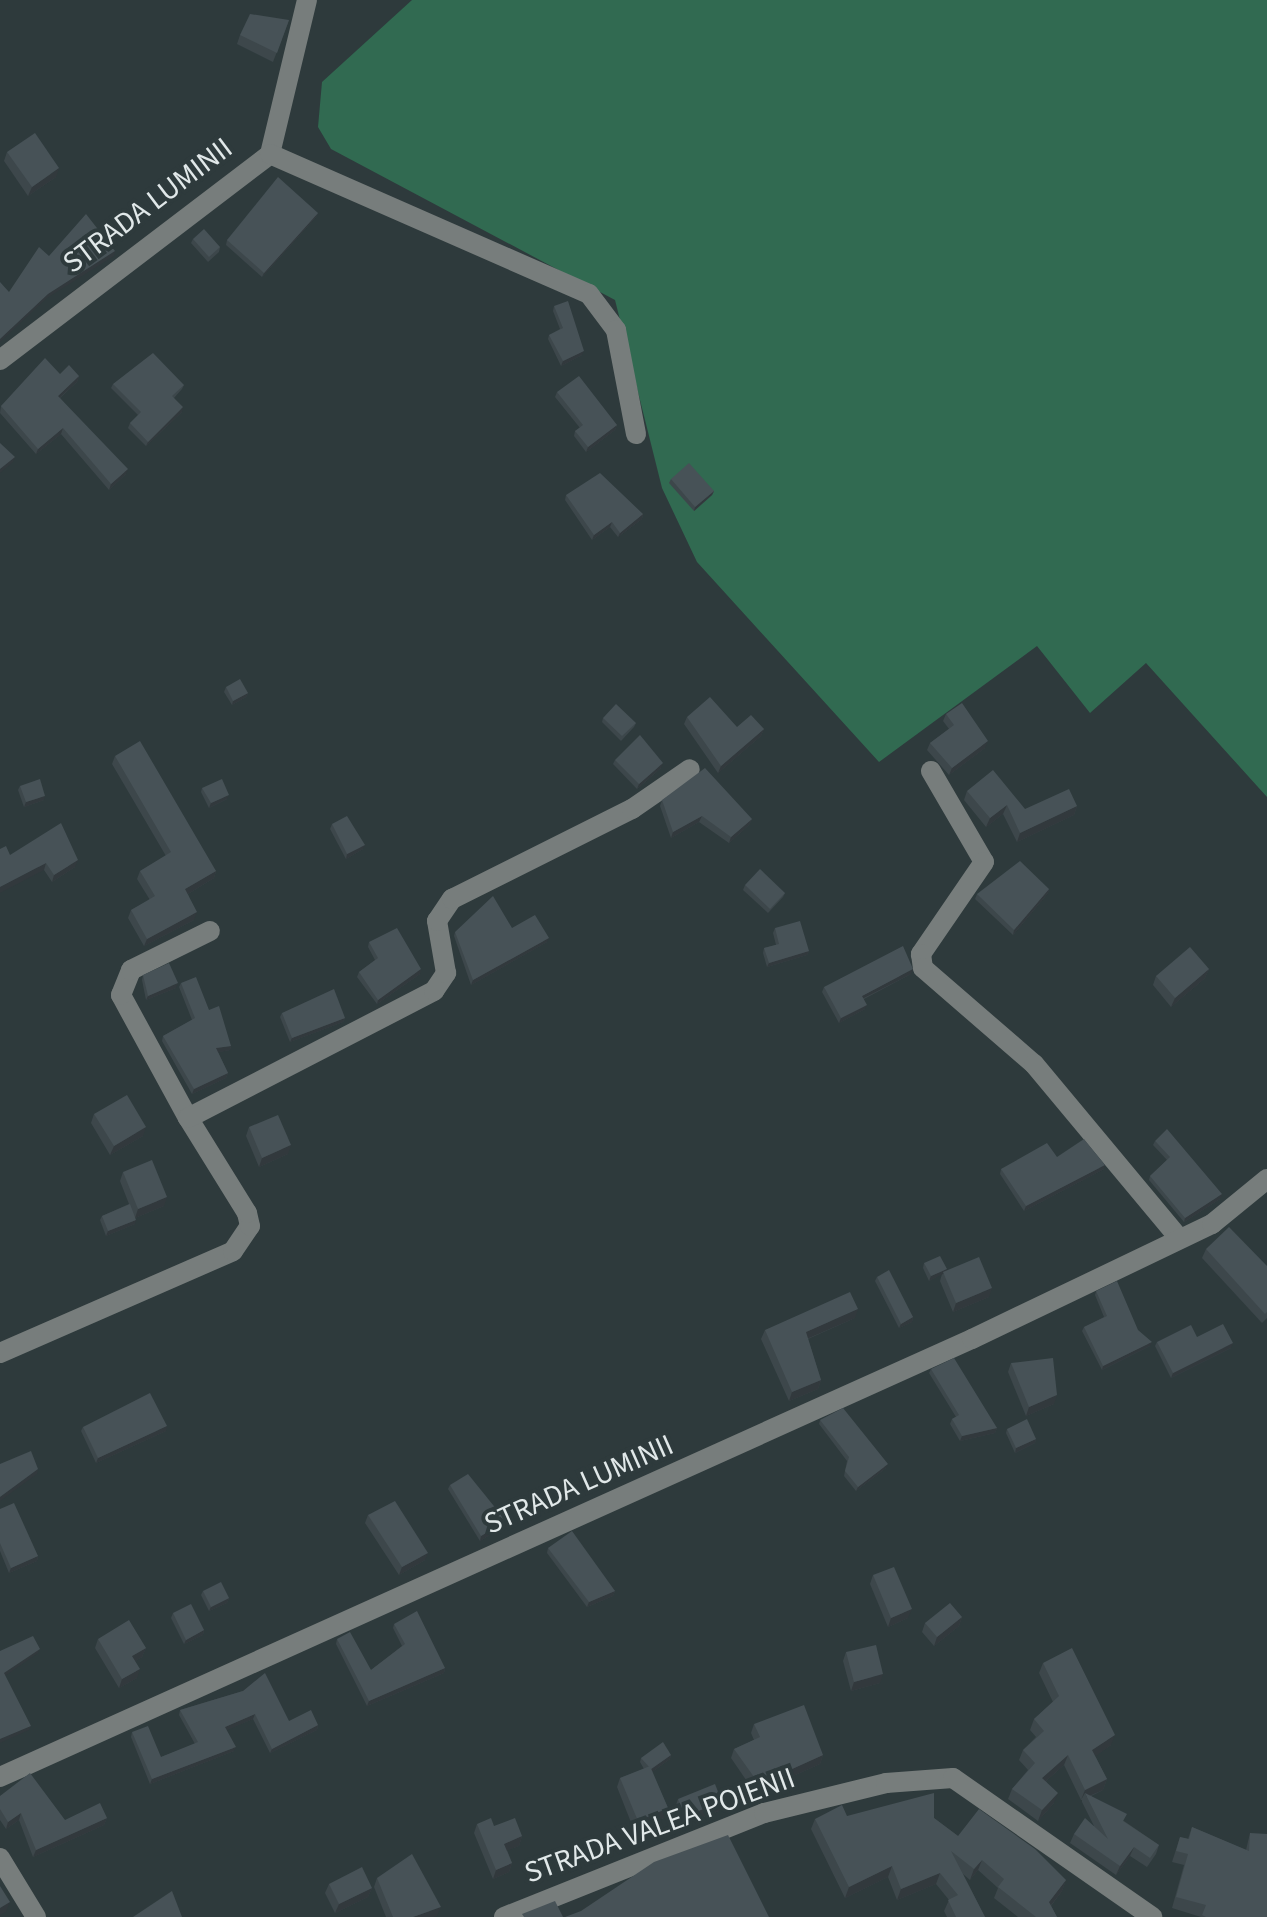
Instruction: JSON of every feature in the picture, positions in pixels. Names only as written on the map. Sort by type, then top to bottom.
[{"type":"street","points":[[270,154],[306,0]]},
{"type":"street","name":"STRADA LUMINII","points":[[0,360],[270,154],[589,294],[616,330],[636,434]]},
{"type":"street","points":[[188,1118],[434,991],[446,974],[437,921],[452,899],[632,809],[690,770]]},
{"type":"street","points":[[931,771],[984,862],[921,954],[923,968],[1034,1064],[1178,1237]]},
{"type":"street","points":[[0,1354],[245,1240],[247,1213],[188,1118],[121,994],[132,970],[210,930]]},
{"type":"street","name":"STRADA LUMINII","points":[[0,1777],[1212,1224],[1267,1179]]},
{"type":"street","name":"STRADA VALEA POIENII","points":[[504,1917],[764,1814],[886,1783],[953,1778],[1152,1917]]},
{"type":"street","points":[[0,1858],[36,1917]]},
{"type":"green space","points":[[412,0],[1267,0],[1267,797],[1146,663],[1090,713],[1037,646],[879,762],[697,562],[662,488],[615,300],[331,149],[318,127],[322,82]]},
{"type":"building","points":[[250,14],[289,20],[277,53],[240,35]]},
{"type":"building","points":[[35,133],[59,168],[32,187],[7,152]]},
{"type":"building","points":[[278,177],[318,213],[264,273],[227,240]]},
{"type":"building","points":[[86,214],[115,251],[48,294],[0,339],[0,282],[9,292],[39,247],[49,256]]},
{"type":"building","points":[[204,229],[220,247],[209,257],[193,239]]},
{"type":"building","points":[[568,301],[584,351],[563,361],[549,335],[563,328],[554,306]]},
{"type":"building","points":[[153,353],[184,385],[172,396],[183,407],[148,442],[130,423],[141,412],[113,384]]},
{"type":"building","points":[[45,358],[60,374],[69,365],[79,376],[58,396],[128,469],[111,484],[63,428],[38,449],[1,406]]},
{"type":"building","points":[[579,376],[617,425],[588,447],[575,431],[583,425],[557,392]]},
{"type":"building","points":[[0,443],[15,457],[0,469]]},
{"type":"building","points":[[689,463],[714,491],[695,507],[671,479]]},
{"type":"building","points":[[600,473],[643,514],[620,533],[612,522],[594,535],[566,495]]},
{"type":"building","points":[[240,679],[248,693],[233,701],[226,687]]},
{"type":"building","points":[[710,697],[737,727],[751,715],[764,729],[721,766],[687,717]]},
{"type":"building","points":[[962,703],[988,741],[952,768],[930,743],[954,725],[946,714]]},
{"type":"building","points":[[616,704],[636,723],[622,736],[603,718]]},
{"type":"building","points":[[640,735],[663,763],[639,784],[615,760]]},
{"type":"building","points":[[140,741],[216,871],[185,889],[197,912],[147,939],[131,910],[155,896],[140,871],[171,852],[115,756]]},
{"type":"building","points":[[705,768],[752,819],[731,837],[702,816],[673,832],[662,800]]},
{"type":"building","points":[[993,770],[1025,809],[1069,789],[1077,806],[1020,833],[1007,805],[990,818],[967,791]]},
{"type":"building","points":[[40,779],[45,796],[26,802],[20,786]]},
{"type":"building","points":[[222,779],[229,795],[211,803],[202,788]]},
{"type":"building","points":[[347,816],[365,845],[347,854],[332,824]]},
{"type":"building","points":[[61,823],[78,860],[54,875],[46,863],[0,887],[0,849],[6,846],[10,855]]},
{"type":"building","points":[[1020,861],[1049,889],[1014,930],[977,894]]},
{"type":"building","points":[[760,869],[785,893],[770,909],[745,885]]},
{"type":"building","points":[[493,896],[512,928],[535,915],[549,938],[473,980],[455,932]]},
{"type":"building","points":[[800,921],[809,951],[769,963],[764,948],[779,944],[775,928]]},
{"type":"building","points":[[397,928],[421,969],[378,1000],[359,972],[378,958],[369,942]]},
{"type":"building","points":[[903,946],[913,969],[862,996],[867,1005],[841,1018],[824,987]]},
{"type":"building","points":[[1190,947],[1209,969],[1175,998],[1156,976]]},
{"type":"building","points":[[169,963],[178,983],[148,996],[143,975]]},
{"type":"building","points":[[196,977],[209,1010],[219,1006],[231,1046],[216,1048],[228,1073],[194,1089],[163,1036],[195,1018],[181,983]]},
{"type":"building","points":[[334,989],[345,1018],[292,1038],[282,1013]]},
{"type":"building","points":[[127,1095],[146,1127],[114,1146],[94,1114]]},
{"type":"building","points":[[278,1115],[291,1145],[262,1158],[249,1127]]},
{"type":"building","points":[[1167,1129],[1222,1194],[1185,1218],[1150,1176],[1170,1157],[1155,1141]]},
{"type":"building","points":[[1084,1139],[1105,1165],[1026,1206],[1001,1169],[1047,1143],[1057,1157]]},
{"type":"building","points":[[152,1160],[167,1197],[138,1209],[123,1172]]},
{"type":"building","points":[[130,1204],[136,1220],[108,1231],[102,1216]]},
{"type":"building","points":[[1229,1227],[1267,1266],[1265,1314],[1206,1249]]},
{"type":"building","points":[[940,1256],[947,1269],[931,1276],[924,1263]]},
{"type":"building","points":[[979,1257],[992,1288],[956,1303],[943,1272]]},
{"type":"building","points":[[889,1270],[913,1317],[901,1324],[877,1277]]},
{"type":"building","points":[[1117,1281],[1138,1330],[1152,1342],[1103,1366],[1084,1327],[1107,1316],[1096,1291]]},
{"type":"building","points":[[850,1292],[858,1309],[806,1332],[821,1380],[792,1392],[765,1330]]},
{"type":"building","points":[[1223,1324],[1233,1343],[1173,1373],[1157,1342],[1191,1325],[1197,1337]]},
{"type":"building","points":[[954,1358],[997,1428],[962,1436],[952,1419],[959,1415],[931,1369]]},
{"type":"building","points":[[1053,1358],[1057,1395],[1029,1407],[1011,1363]]},
{"type":"building","points":[[150,1393],[167,1426],[98,1458],[83,1427]]},
{"type":"building","points":[[843,1408],[888,1464],[858,1487],[845,1471],[849,1457],[820,1420]]},
{"type":"building","points":[[1027,1419],[1036,1439],[1016,1448],[1007,1429]]},
{"type":"building","points":[[31,1451],[38,1469],[0,1497],[0,1464]]},
{"type":"building","points":[[468,1474],[506,1521],[481,1536],[450,1485]]},
{"type":"building","points":[[395,1501],[428,1553],[402,1567],[368,1515]]},
{"type":"building","points":[[14,1503],[38,1556],[11,1568],[0,1543],[0,1509]]},
{"type":"building","points":[[572,1531],[615,1591],[589,1602],[548,1548]]},
{"type":"building","points":[[894,1567],[912,1609],[891,1618],[873,1575]]},
{"type":"building","points":[[221,1582],[229,1598],[211,1607],[203,1591]]},
{"type":"building","points":[[950,1603],[962,1617],[937,1637],[925,1623]]},
{"type":"building","points":[[191,1604],[204,1630],[186,1640],[173,1613]]},
{"type":"building","points":[[417,1611],[445,1668],[369,1701],[337,1639],[350,1632],[371,1670],[405,1644],[394,1624]]},
{"type":"building","points":[[129,1620],[146,1648],[132,1656],[140,1669],[122,1679],[98,1639]]},
{"type":"building","points":[[33,1636],[40,1649],[4,1673],[31,1726],[0,1739],[0,1651]]},
{"type":"building","points":[[876,1645],[883,1674],[854,1682],[846,1652]]},
{"type":"building","points":[[1072,1648],[1115,1735],[1092,1750],[1107,1779],[1085,1790],[1068,1755],[1042,1778],[1058,1793],[1042,1810],[1012,1789],[1035,1763],[1023,1750],[1044,1731],[1034,1719],[1059,1696],[1043,1663]]},
{"type":"building","points":[[265,1673],[289,1721],[311,1710],[318,1725],[272,1749],[255,1714],[225,1727],[236,1747],[152,1779],[132,1732],[148,1726],[161,1757],[198,1742],[180,1710],[243,1691]]},
{"type":"building","points":[[804,1705],[823,1755],[759,1784],[734,1749],[760,1737],[754,1724]]},
{"type":"building","points":[[663,1742],[671,1755],[651,1769],[641,1758]]},
{"type":"building","points":[[650,1766],[668,1808],[638,1821],[620,1778]]},
{"type":"building","points":[[30,1773],[65,1820],[100,1803],[107,1818],[36,1850],[21,1813],[8,1822],[0,1809],[0,1796]]},
{"type":"building","points":[[715,1784],[722,1802],[685,1816],[678,1799]]},
{"type":"building","points":[[934,1793],[934,1818],[958,1836],[979,1809],[1035,1849],[1066,1880],[1049,1902],[1057,1917],[1036,1917],[998,1887],[1004,1879],[982,1860],[974,1869],[951,1851],[985,1917],[956,1917],[948,1900],[958,1895],[940,1873],[901,1889],[892,1866],[849,1887],[815,1819],[842,1805],[847,1816]]},
{"type":"building","points":[[1085,1793],[1127,1814],[1123,1821],[1159,1845],[1150,1858],[1134,1847],[1120,1866],[1074,1834],[1085,1818],[1108,1839]]},
{"type":"building","points":[[491,1818],[494,1826],[515,1818],[522,1836],[504,1844],[512,1863],[496,1870],[477,1824]]},
{"type":"building","points":[[1192,1827],[1249,1851],[1250,1833],[1267,1834],[1267,1917],[1206,1917],[1202,1915],[1206,1905],[1176,1897],[1188,1854],[1176,1851],[1180,1837],[1189,1839]]},
{"type":"building","points":[[728,1835],[769,1917],[565,1917],[581,1911],[654,1862]]},
{"type":"building","points":[[412,1854],[441,1907],[413,1917],[393,1917],[377,1878]]},
{"type":"building","points":[[362,1867],[372,1888],[339,1904],[329,1884]]},
{"type":"building","points":[[0,1886],[10,1902],[0,1908]]},
{"type":"building","points":[[172,1891],[182,1917],[133,1917]]},
{"type":"building","points":[[555,1901],[563,1917],[522,1914]]}]
